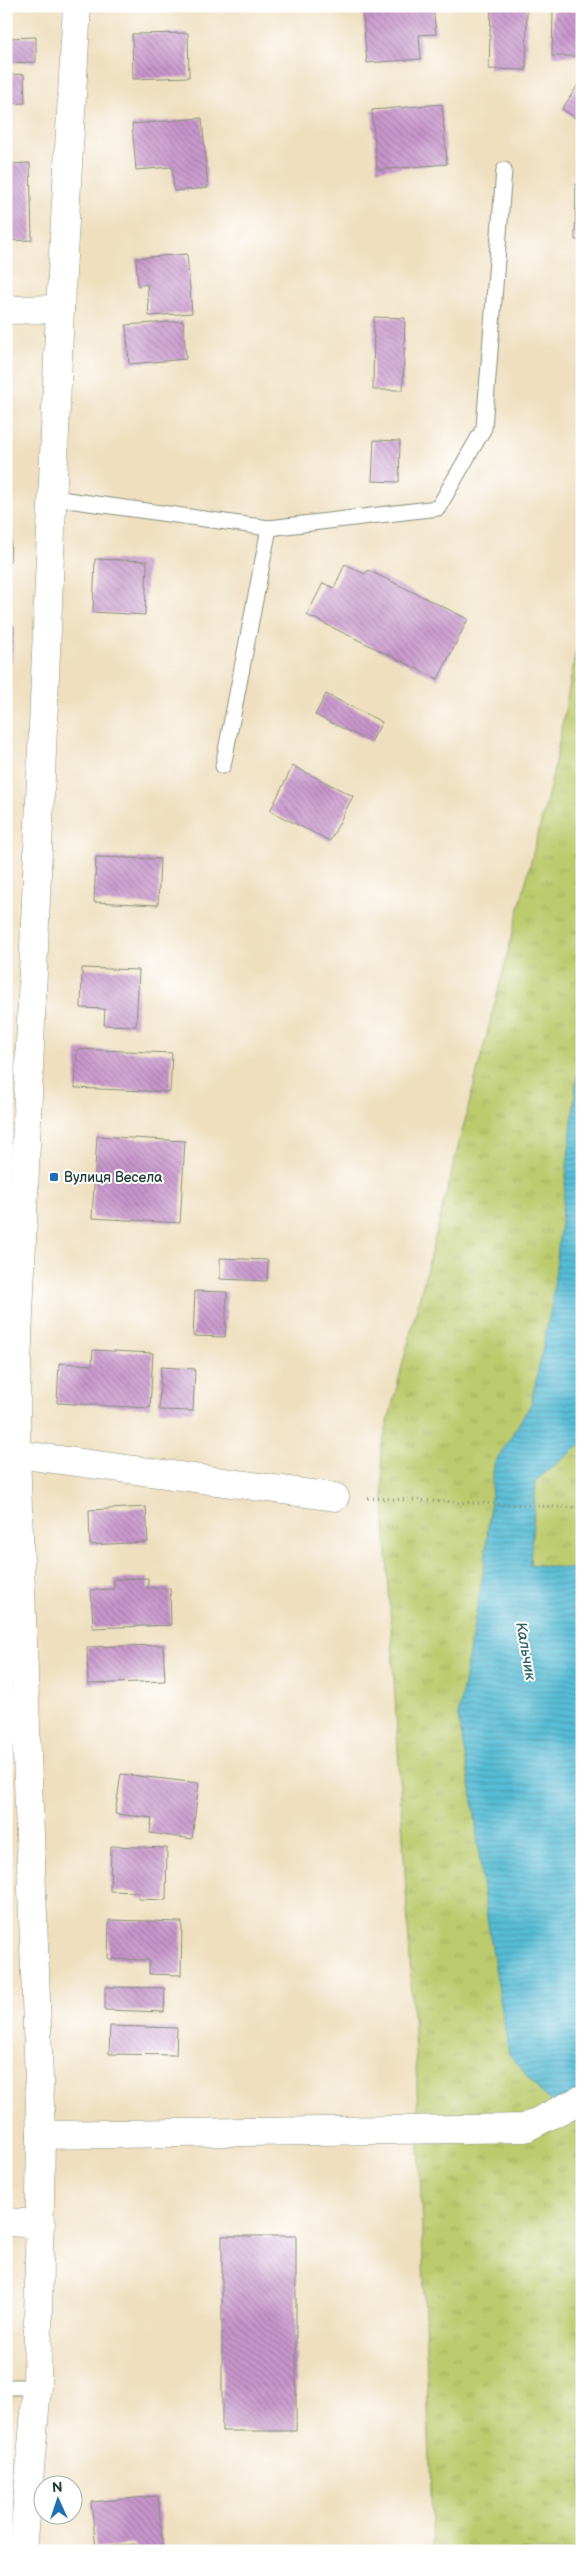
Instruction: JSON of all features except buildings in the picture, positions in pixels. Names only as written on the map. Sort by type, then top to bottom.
[{"type":"street","points":[[23,2551],[37,2387],[41,2135],[16,1454],[11,1389],[53,498],[60,309],[77,6]]},
{"type":"street","points":[[6,310],[60,309]]},
{"type":"street","points":[[16,1454],[335,1497]]},
{"type":"street","points":[[41,2135],[525,2128],[582,2099]]},
{"type":"street","points":[[6,2222],[41,2224]]},
{"type":"lane","points":[[53,498],[269,528],[438,508],[484,428],[504,170]]},
{"type":"lane","points":[[223,766],[269,528]]},
{"type":"lane","points":[[6,2387],[37,2387]]},
{"type":"path","points":[[335,1497],[582,1508]]},
{"type":"green space","points":[[582,619],[582,2551],[433,2551],[417,2086],[381,1449],[552,779]]},
{"type":"water","name":"Кальчик","points":[[582,1030],[582,1444],[536,1480],[530,1564],[582,1570],[582,2126],[543,2095],[509,2054],[483,1892],[474,1807],[458,1716],[485,1562],[494,1464],[531,1404],[552,1303]]},
{"type":"place","name":"Вулиця Весела","points":[[54,1177]]}]
